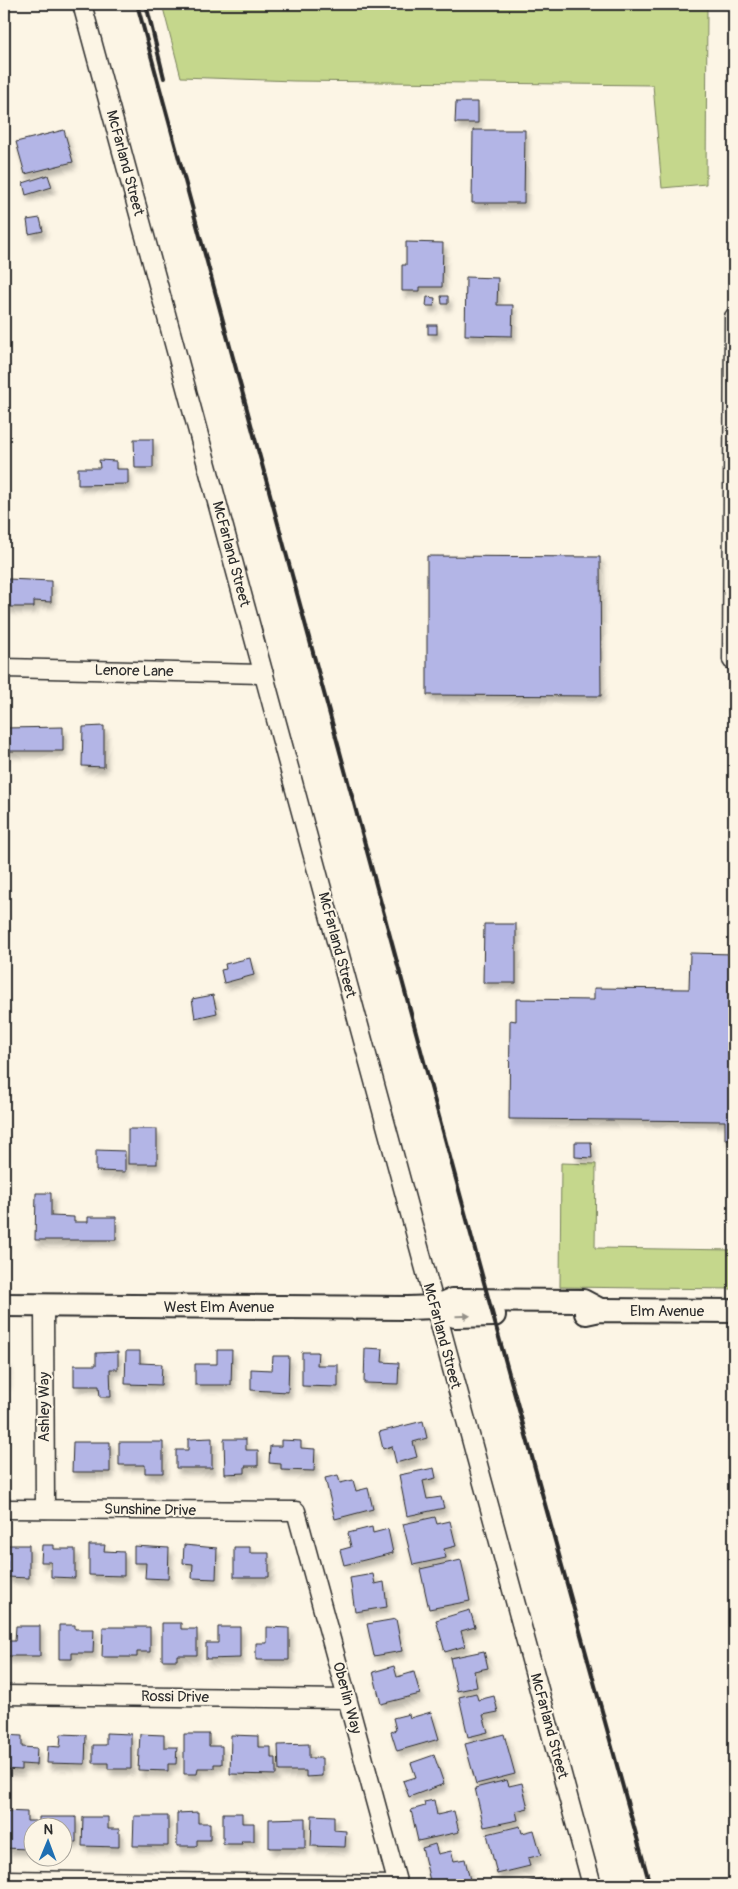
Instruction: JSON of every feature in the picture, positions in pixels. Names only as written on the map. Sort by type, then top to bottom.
[{"type":"street","name":"McFarland Street","points":[[82,4],[592,1885]]},
{"type":"street","points":[[732,660],[734,317]]},
{"type":"street","name":"Lenore Lane","points":[[4,668],[264,674]]},
{"type":"street","name":"West Elm Avenue","points":[[4,1305],[435,1307],[455,1316],[491,1308]]},
{"type":"street","name":"Ashley Way","points":[[44,1306],[45,1509]]},
{"type":"street","name":"Elm Avenue","points":[[491,1308],[583,1314],[600,1310],[734,1312]]},
{"type":"street","name":"Sunshine Drive","points":[[4,1509],[296,1511]]},
{"type":"street","name":"Oberlin Way","points":[[296,1511],[398,1885]]},
{"type":"street","name":"Rossi Drive","points":[[4,1695],[347,1698]]},
{"type":"street","points":[[4,1880],[398,1885]]},
{"type":"green space","points":[[162,4],[707,4],[706,184],[662,188],[653,85],[294,81],[181,77]]},
{"type":"green space","points":[[561,1163],[596,1164],[595,1248],[734,1250],[734,1289],[560,1287]]},
{"type":"building","points":[[456,102],[478,102],[478,123],[455,123]]},
{"type":"building","points":[[64,130],[73,162],[25,174],[16,142]]},
{"type":"building","points":[[473,130],[525,130],[524,203],[472,203]]},
{"type":"building","points":[[48,175],[52,187],[26,195],[23,183]]},
{"type":"building","points":[[40,218],[43,231],[29,234],[27,220]]},
{"type":"building","points":[[406,242],[443,243],[442,287],[420,287],[420,291],[402,291],[402,265],[406,265]]},
{"type":"building","points":[[466,277],[498,278],[497,305],[513,305],[512,336],[465,335]]},
{"type":"building","points":[[441,296],[448,296],[448,304],[442,304]]},
{"type":"building","points":[[427,297],[435,298],[434,306],[426,306]]},
{"type":"building","points":[[428,325],[437,325],[437,334],[428,334]]},
{"type":"building","points":[[134,439],[153,439],[153,468],[135,468]]},
{"type":"building","points":[[99,460],[116,461],[116,469],[128,469],[128,484],[78,485],[78,468],[100,468]]},
{"type":"building","points":[[427,556],[600,557],[601,696],[427,695]]},
{"type":"building","points":[[8,579],[51,581],[51,602],[34,601],[34,607],[6,607]]},
{"type":"building","points":[[104,726],[104,767],[82,766],[83,727]]},
{"type":"building","points":[[63,727],[63,751],[5,751],[5,728]]},
{"type":"building","points":[[484,924],[516,924],[516,983],[483,983]]},
{"type":"building","points":[[690,953],[734,954],[734,1139],[725,1139],[725,1121],[509,1119],[510,1020],[516,1021],[516,999],[594,1000],[594,988],[689,989]]},
{"type":"building","points":[[250,958],[254,975],[224,983],[221,970],[226,969],[225,964]]},
{"type":"building","points":[[213,995],[217,1013],[195,1018],[192,999]]},
{"type":"building","points":[[128,1129],[157,1129],[157,1164],[128,1164]]},
{"type":"building","points":[[575,1142],[591,1142],[592,1158],[575,1157]]},
{"type":"building","points":[[96,1150],[125,1151],[125,1172],[96,1171]]},
{"type":"building","points":[[36,1193],[51,1193],[51,1216],[74,1217],[74,1222],[88,1222],[88,1217],[116,1217],[116,1240],[35,1240]]},
{"type":"building","points":[[365,1348],[383,1349],[382,1362],[399,1363],[398,1384],[364,1383]]},
{"type":"building","points":[[217,1350],[232,1350],[231,1385],[195,1385],[195,1364],[217,1364]]},
{"type":"building","points":[[126,1351],[140,1351],[140,1363],[162,1364],[161,1385],[125,1384]]},
{"type":"building","points":[[118,1352],[118,1369],[110,1369],[111,1397],[100,1397],[99,1386],[74,1386],[74,1365],[96,1365],[96,1353]]},
{"type":"building","points":[[302,1352],[318,1352],[317,1365],[338,1365],[338,1387],[302,1386]]},
{"type":"building","points":[[273,1356],[289,1356],[288,1392],[251,1390],[251,1369],[272,1370]]},
{"type":"building","points":[[4,1362],[7,1362],[6,1384],[4,1384]]},
{"type":"building","points":[[423,1421],[427,1438],[413,1442],[417,1457],[396,1463],[392,1446],[383,1449],[379,1432]]},
{"type":"building","points":[[212,1438],[212,1468],[176,1468],[176,1450],[188,1450],[188,1439]]},
{"type":"building","points":[[224,1439],[246,1439],[246,1450],[258,1450],[258,1466],[245,1466],[245,1473],[225,1474]]},
{"type":"building","points":[[281,1440],[301,1441],[301,1448],[315,1449],[314,1471],[281,1470],[281,1464],[269,1463],[270,1446],[281,1446]]},
{"type":"building","points":[[73,1442],[110,1442],[110,1472],[72,1472]]},
{"type":"building","points":[[119,1442],[163,1442],[163,1473],[145,1473],[145,1465],[119,1465]]},
{"type":"building","points":[[434,1468],[436,1478],[423,1481],[427,1499],[441,1497],[444,1508],[407,1516],[399,1475]]},
{"type":"building","points":[[338,1475],[340,1483],[353,1480],[356,1491],[368,1488],[373,1509],[335,1519],[325,1478]]},
{"type":"building","points":[[435,1517],[437,1524],[450,1521],[456,1546],[444,1549],[446,1558],[413,1565],[403,1524]]},
{"type":"building","points":[[372,1527],[373,1533],[388,1529],[393,1553],[344,1565],[340,1550],[351,1547],[348,1533]]},
{"type":"building","points":[[4,1545],[29,1545],[29,1578],[7,1577]]},
{"type":"building","points":[[42,1545],[54,1545],[54,1549],[75,1549],[75,1578],[51,1577],[51,1562],[41,1562]]},
{"type":"building","points":[[89,1545],[105,1545],[104,1551],[124,1552],[124,1576],[89,1575]]},
{"type":"building","points":[[184,1545],[217,1548],[216,1579],[192,1578],[193,1564],[183,1563]]},
{"type":"building","points":[[134,1546],[169,1548],[168,1579],[145,1578],[146,1563],[134,1563]]},
{"type":"building","points":[[234,1547],[250,1547],[250,1553],[269,1553],[269,1577],[234,1577]]},
{"type":"building","points":[[461,1560],[470,1601],[429,1609],[420,1569]]},
{"type":"building","points":[[373,1574],[375,1584],[384,1582],[387,1607],[355,1612],[350,1578]]},
{"type":"building","points":[[470,1610],[475,1627],[461,1631],[465,1646],[445,1652],[436,1620]]},
{"type":"building","points":[[396,1619],[402,1651],[374,1656],[367,1624]]},
{"type":"building","points":[[162,1623],[181,1623],[181,1629],[197,1629],[197,1655],[177,1655],[177,1660],[162,1660]]},
{"type":"building","points":[[59,1625],[75,1625],[75,1629],[94,1629],[93,1653],[72,1653],[72,1659],[59,1659]]},
{"type":"building","points":[[16,1626],[40,1626],[40,1656],[6,1656],[6,1641],[15,1641]]},
{"type":"building","points":[[103,1627],[150,1627],[150,1652],[137,1652],[137,1657],[102,1657]]},
{"type":"building","points":[[218,1627],[240,1627],[240,1658],[206,1659],[206,1643],[218,1643]]},
{"type":"building","points":[[267,1627],[289,1628],[289,1660],[256,1660],[256,1643],[267,1643]]},
{"type":"building","points":[[484,1651],[488,1668],[474,1671],[477,1687],[457,1691],[450,1658]]},
{"type":"building","points":[[394,1666],[397,1677],[414,1672],[420,1694],[381,1704],[373,1672]]},
{"type":"building","points":[[476,1693],[478,1700],[494,1696],[498,1712],[483,1715],[488,1732],[468,1737],[459,1697]]},
{"type":"building","points":[[431,1712],[439,1739],[397,1751],[391,1732],[396,1730],[393,1718],[409,1714],[410,1718]]},
{"type":"building","points":[[106,1733],[131,1734],[131,1769],[108,1769],[108,1763],[93,1763],[93,1745],[106,1745]]},
{"type":"building","points":[[61,1734],[86,1735],[85,1764],[47,1763],[48,1746],[60,1747]]},
{"type":"building","points":[[140,1734],[164,1735],[164,1747],[177,1747],[176,1764],[168,1764],[168,1771],[138,1770]]},
{"type":"building","points":[[184,1734],[209,1734],[209,1746],[222,1746],[222,1764],[214,1764],[214,1768],[198,1768],[197,1774],[184,1774]]},
{"type":"building","points":[[504,1734],[515,1774],[476,1784],[465,1744]]},
{"type":"building","points":[[4,1735],[22,1736],[22,1747],[37,1748],[36,1765],[21,1764],[21,1770],[4,1769]]},
{"type":"building","points":[[231,1735],[258,1736],[258,1747],[271,1747],[271,1758],[276,1758],[276,1775],[230,1774]]},
{"type":"building","points":[[309,1744],[309,1758],[322,1758],[322,1776],[306,1777],[306,1771],[279,1771],[278,1745]]},
{"type":"building","points":[[434,1755],[444,1784],[409,1797],[403,1781],[416,1777],[411,1763]]},
{"type":"building","points":[[507,1780],[509,1786],[522,1783],[528,1808],[516,1811],[518,1820],[484,1827],[475,1788]]},
{"type":"building","points":[[434,1800],[437,1815],[454,1811],[459,1832],[418,1841],[411,1810],[425,1806],[424,1802]]},
{"type":"building","points":[[4,1811],[27,1812],[27,1816],[22,1816],[22,1849],[4,1848]]},
{"type":"building","points":[[198,1812],[198,1823],[210,1823],[210,1840],[197,1840],[197,1846],[177,1846],[177,1813]]},
{"type":"building","points":[[223,1813],[242,1813],[242,1823],[254,1823],[254,1841],[241,1841],[242,1844],[223,1844]]},
{"type":"building","points":[[312,1815],[334,1816],[334,1830],[346,1831],[345,1847],[311,1846]]},
{"type":"building","points":[[134,1816],[168,1816],[168,1846],[133,1846]]},
{"type":"building","points":[[72,1817],[76,1817],[76,1842],[72,1842]]},
{"type":"building","points":[[83,1817],[108,1817],[108,1829],[119,1829],[119,1847],[82,1846]]},
{"type":"building","points":[[305,1818],[305,1848],[269,1848],[269,1819]]},
{"type":"building","points":[[520,1826],[522,1833],[534,1830],[541,1855],[528,1858],[530,1866],[497,1874],[487,1834]]},
{"type":"building","points":[[435,1844],[438,1854],[451,1851],[454,1861],[465,1859],[470,1880],[449,1885],[431,1885],[422,1848]]},
{"type":"building","points":[[544,1878],[546,1885],[514,1885]]},
{"type":"railway","points":[[137,4],[495,1323],[650,1885]]},
{"type":"railway","points":[[146,4],[164,78]]}]
